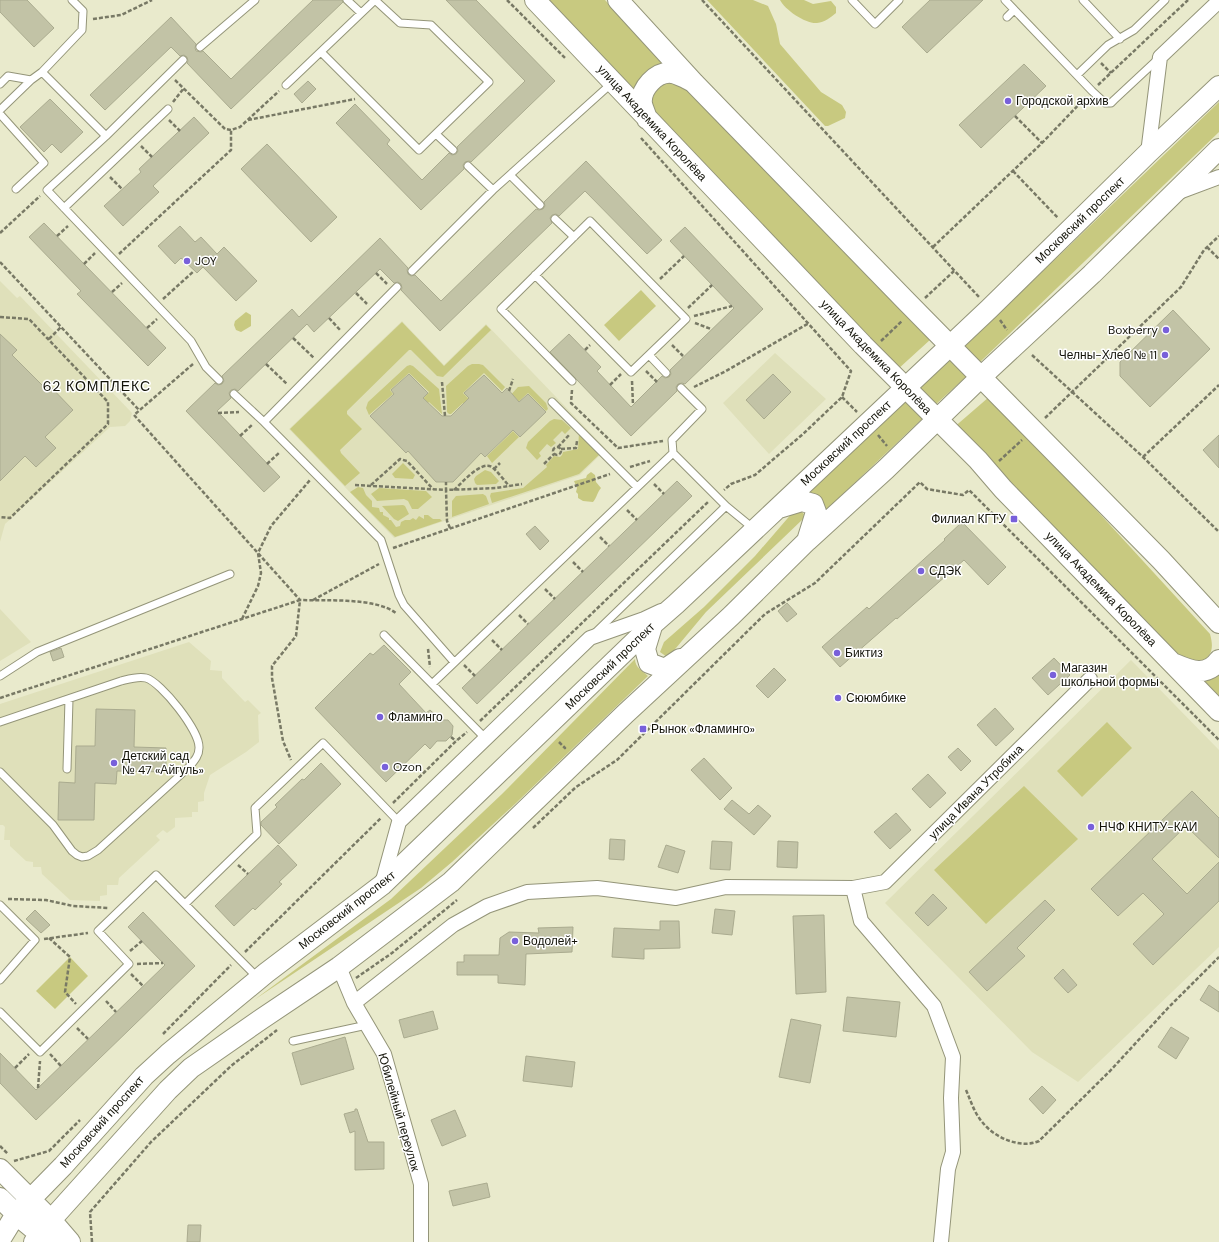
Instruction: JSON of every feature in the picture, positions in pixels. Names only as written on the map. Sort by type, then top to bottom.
[{"type":"main road","name":"улица Академика Королёва","points":[[535,0],[613,82],[642,127],[905,387],[1219,711]]},
{"type":"main road","points":[[618,0],[694,83],[1161,560],[1217,621]]},
{"type":"main road","points":[[642,127],[642,103],[645,90],[652,80],[672,73],[694,83]]},
{"type":"main road","name":"Московский проспект","points":[[0,1240],[16,1214],[63,1166],[144,1076],[168,1054],[259,980],[382,885],[652,625],[989,308],[1219,86]]},
{"type":"main road","points":[[45,1235],[168,1090],[191,1068],[339,967],[450,882],[625,714],[695,650],[806,542],[1092,274],[1219,149]]},
{"type":"main road","points":[[776,509],[802,501],[813,504],[816,512],[806,542]]},
{"type":"main road","points":[[652,625],[645,649],[649,663],[665,669],[695,650]]},
{"type":"main road","points":[[1173,663],[1190,671],[1204,671],[1215,666],[1219,660]]},
{"type":"main road","points":[[0,1169],[30,1200],[45,1235]]},
{"type":"main road","points":[[0,1198],[16,1214],[45,1235],[70,1242]]},
{"type":"street","points":[[1148,153],[1160,57],[1219,1]]},
{"type":"street","points":[[1171,195],[1219,178]]},
{"type":"street","points":[[382,885],[399,822],[590,638],[644,619],[676,604]]},
{"type":"street","name":"улица Ивана Утробина","points":[[354,1003],[453,925],[487,906],[527,892],[597,888],[676,898],[726,887],[853,888],[885,882],[1090,679]]},
{"type":"street","points":[[853,888],[861,921],[934,1006],[954,1057],[951,1098],[953,1152],[948,1169],[941,1242]]},
{"type":"street","name":"Юбилейный переулок","points":[[339,967],[354,1003],[384,1054],[420,1184],[421,1242]]},
{"type":"lane","points":[[0,110],[31,80],[42,72],[82,30],[82,11],[72,0]]},
{"type":"lane","points":[[200,47],[255,0]]},
{"type":"lane","points":[[347,0],[361,13]]},
{"type":"lane","points":[[286,85],[375,0],[400,23],[431,25],[489,82],[419,150],[321,52]]},
{"type":"lane","points":[[852,0],[875,24],[899,0]]},
{"type":"lane","points":[[1004,0],[1092,91],[1105,102],[1111,102],[1160,57]]},
{"type":"lane","points":[[1083,0],[1120,38]]},
{"type":"lane","points":[[1077,75],[1108,45],[1134,30],[1165,0]]},
{"type":"lane","points":[[1007,17],[1014,10]]},
{"type":"lane","points":[[183,60],[106,136],[47,190],[191,341],[206,368],[219,380]]},
{"type":"lane","points":[[42,72],[106,136]]},
{"type":"lane","points":[[0,84],[8,76],[31,80]]},
{"type":"lane","points":[[412,272],[493,190],[613,82]]},
{"type":"lane","points":[[64,208],[168,109]]},
{"type":"lane","points":[[0,114],[44,163],[16,189]]},
{"type":"lane","points":[[436,134],[453,150]]},
{"type":"lane","points":[[468,166],[493,190]]},
{"type":"lane","points":[[510,175],[540,205]]},
{"type":"lane","points":[[555,219],[574,237]]},
{"type":"lane","points":[[535,275],[629,370],[639,364],[666,339],[684,316],[590,221],[535,275],[501,309],[572,381]]},
{"type":"lane","points":[[262,420],[294,391],[395,289]]},
{"type":"lane","points":[[649,355],[666,373]]},
{"type":"lane","points":[[683,390],[702,409],[672,440],[673,453],[726,506],[754,530]]},
{"type":"lane","points":[[234,394],[262,420],[381,540],[399,595],[404,605],[454,662]]},
{"type":"lane","points":[[552,402],[637,487]]},
{"type":"lane","points":[[432,684],[673,453]]},
{"type":"lane","points":[[590,638],[726,506]]},
{"type":"lane","points":[[0,676],[37,652],[230,574]]},
{"type":"lane","points":[[384,635],[486,738]]},
{"type":"lane","points":[[0,722],[121,681],[135,678],[146,678],[156,685],[179,709],[198,741],[198,755],[190,767],[98,850],[93,854],[82,857],[72,851],[53,825],[0,772]]},
{"type":"lane","points":[[67,769],[69,699]]},
{"type":"lane","points":[[185,904],[256,834],[256,808],[322,743],[399,822]]},
{"type":"lane","points":[[0,1012],[40,1050],[71,1022],[126,966],[123,958],[98,931],[156,875],[259,980]]},
{"type":"lane","points":[[0,905],[35,940],[0,980]]},
{"type":"lane","points":[[293,1040],[367,1025]]},
{"type":"path","points":[[82,21],[121,15],[152,0]]},
{"type":"path","points":[[506,0],[567,60]]},
{"type":"path","points":[[702,0],[980,298],[985,293]]},
{"type":"path","points":[[933,247],[1042,143],[1092,91],[1188,0]]},
{"type":"path","points":[[169,74],[225,129],[231,130],[240,127],[286,85]]},
{"type":"path","points":[[168,109],[184,88]]},
{"type":"path","points":[[247,120],[365,97]]},
{"type":"path","points":[[162,114],[180,131]]},
{"type":"path","points":[[1015,116],[1042,143]]},
{"type":"path","points":[[642,127],[851,371],[842,397],[755,475],[731,484],[716,495]]},
{"type":"path","points":[[113,259],[231,150],[231,130]]},
{"type":"path","points":[[135,140],[152,157]]},
{"type":"path","points":[[104,171],[122,189]]},
{"type":"path","points":[[1013,171],[1058,218],[1053,223]]},
{"type":"path","points":[[0,234],[47,190]]},
{"type":"path","points":[[57,236],[75,219]]},
{"type":"path","points":[[1040,422],[1181,287],[1204,250],[1219,236]]},
{"type":"path","points":[[1207,247],[1219,259]]},
{"type":"path","points":[[84,264],[102,248]]},
{"type":"path","points":[[653,285],[684,256]]},
{"type":"path","points":[[0,262],[139,410]]},
{"type":"path","points":[[174,289],[194,270]]},
{"type":"path","points":[[922,301],[954,270]]},
{"type":"path","points":[[376,273],[395,289]]},
{"type":"path","points":[[112,292],[130,277]]},
{"type":"path","points":[[684,316],[712,285]]},
{"type":"path","points":[[356,293],[374,310]]},
{"type":"path","points":[[684,316],[732,306]]},
{"type":"path","points":[[684,316],[711,330]]},
{"type":"path","points":[[0,317],[29,319],[108,402],[108,424],[10,518],[0,517]]},
{"type":"path","points":[[329,318],[348,337]]},
{"type":"path","points":[[880,342],[904,318]]},
{"type":"path","points":[[999,319],[1010,333]]},
{"type":"path","points":[[683,390],[726,371],[809,323]]},
{"type":"path","points":[[49,339],[61,327]]},
{"type":"path","points":[[293,338],[321,364]]},
{"type":"path","points":[[666,339],[683,356]]},
{"type":"path","points":[[1032,355],[1143,458],[1219,532]]},
{"type":"path","points":[[200,357],[134,415],[300,600],[296,636],[272,666],[272,678],[283,741],[295,770]]},
{"type":"path","points":[[266,364],[294,391]]},
{"type":"path","points":[[639,364],[657,382]]},
{"type":"path","points":[[610,385],[629,370]]},
{"type":"path","points":[[629,370],[633,404]]},
{"type":"path","points":[[509,391],[513,379]]},
{"type":"path","points":[[572,381],[571,403],[618,448],[672,440]]},
{"type":"path","points":[[442,382],[445,416]]},
{"type":"path","points":[[1143,458],[1219,385]]},
{"type":"path","points":[[842,397],[858,414]]},
{"type":"path","points":[[218,413],[252,411]]},
{"type":"path","points":[[240,436],[262,420]]},
{"type":"path","points":[[544,464],[554,454],[554,450],[577,426]]},
{"type":"path","points":[[876,433],[892,451]]},
{"type":"path","points":[[998,462],[1022,440]]},
{"type":"path","points":[[267,464],[287,445]]},
{"type":"path","points":[[558,447],[561,449],[576,448]]},
{"type":"path","points":[[554,454],[560,454],[561,449]]},
{"type":"path","points":[[385,551],[673,453]]},
{"type":"path","points":[[371,486],[397,461],[404,459],[434,489]]},
{"type":"path","points":[[494,469],[500,463]]},
{"type":"path","points":[[454,490],[481,467],[489,466],[494,469],[509,486]]},
{"type":"path","points":[[242,619],[258,586],[261,573],[258,553],[271,526],[316,474]]},
{"type":"path","points":[[446,482],[447,520],[450,528]]},
{"type":"path","points":[[830,568],[920,482],[927,489],[963,495],[969,490],[1219,740]]},
{"type":"path","points":[[355,485],[454,490],[496,488],[522,484]]},
{"type":"path","points":[[312,600],[388,559]]},
{"type":"path","points":[[0,698],[300,600],[363,602],[392,609],[401,617]]},
{"type":"path","points":[[424,644],[428,649],[432,684]]},
{"type":"path","points":[[451,737],[456,741]]},
{"type":"path","points":[[8,899],[46,900],[73,906],[122,908]]},
{"type":"path","points":[[35,940],[98,931]]},
{"type":"path","points":[[49,938],[70,957],[65,992],[82,1010]]},
{"type":"path","points":[[123,958],[142,941]]},
{"type":"path","points":[[964,1083],[974,1110],[983,1123],[991,1130],[1002,1137],[1023,1144],[1032,1144],[1039,1141],[1110,1071],[1168,1008],[1219,957]]},
{"type":"path","points":[[159,1039],[237,959]]},
{"type":"path","points":[[126,966],[163,963]]},
{"type":"path","points":[[126,966],[143,986]]},
{"type":"path","points":[[99,994],[116,1012]]},
{"type":"path","points":[[71,1022],[88,1039]]},
{"type":"path","points":[[40,1050],[61,1066]]},
{"type":"path","points":[[15,1068],[40,1050]]},
{"type":"path","points":[[38,1088],[40,1050]]},
{"type":"path","points":[[0,1146],[14,1161],[49,1152],[82,1118]]},
{"type":"path","points":[[90,1212],[92,1242]]},
{"type":"shaded area","points":[[0,281],[17,298],[20,296],[132,413],[130,421],[125,426],[110,427],[5,524],[0,542]]},
{"type":"shaded area","points":[[402,321],[444,365],[486,324],[606,449],[580,475],[394,538],[289,429]]},
{"type":"shaded area","points":[[775,353],[826,399],[769,454],[723,403]]},
{"type":"shaded area","points":[[0,609],[31,642],[0,661]]},
{"type":"shaded area","name":"Детский сад № 47 «Айгуль»","points":[[189,642],[211,661],[210,670],[222,671],[222,678],[245,702],[248,700],[261,713],[258,715],[259,742],[210,775],[204,793],[204,801],[198,802],[198,812],[192,812],[192,817],[175,818],[175,827],[167,833],[163,830],[156,836],[160,840],[119,878],[118,885],[107,885],[107,895],[100,896],[100,901],[70,900],[42,874],[41,867],[33,867],[33,862],[26,861],[10,846],[10,840],[4,840],[5,827],[0,825],[0,704]]},
{"type":"shaded area","name":"НЧФ КНИТУ-КАИ","points":[[1131,660],[1219,750],[1219,947],[1078,1082],[1032,1052],[885,903]]},
{"type":"green space","points":[[546,0],[605,0],[667,65],[635,94]]},
{"type":"green space","points":[[707,0],[753,0],[768,6],[776,24],[780,44],[821,92],[842,105],[846,112],[845,118],[825,126]]},
{"type":"green space","points":[[780,0],[804,0],[813,4],[831,1],[836,7],[836,13],[825,21],[812,23],[796,16],[786,8]]},
{"type":"green space","points":[[667,81],[681,82],[931,339],[897,370],[653,115],[652,103],[655,92]]},
{"type":"green space","points":[[1219,102],[1219,132],[979,363],[964,347]]},
{"type":"green space","points":[[641,290],[656,306],[619,341],[604,325]]},
{"type":"green space","points":[[246,312],[251,315],[251,326],[241,332],[236,330],[234,325],[235,321]]},
{"type":"green space","points":[[402,322],[444,366],[486,325],[491,330],[443,377],[437,376],[411,350],[409,350],[347,411],[347,414],[362,429],[340,450],[341,453],[360,473],[345,486],[290,429]]},
{"type":"green space","points":[[952,358],[968,375],[934,406],[918,389]]},
{"type":"green space","points":[[472,364],[483,365],[505,387],[502,391],[484,373],[463,393],[471,401],[466,406],[463,403],[451,414],[449,414],[447,412],[446,386]]},
{"type":"green space","points":[[410,365],[439,389],[442,414],[429,402],[426,405],[422,400],[429,392],[409,373],[390,390],[393,394],[369,415],[366,408],[368,402],[407,366]]},
{"type":"green space","points":[[529,386],[546,403],[548,409],[546,411],[528,393],[515,405],[508,398],[518,387]]},
{"type":"green space","points":[[989,397],[1022,429],[1210,634],[1212,644],[1211,651],[1208,657],[1201,664],[1182,660],[952,429]]},
{"type":"green space","points":[[906,400],[924,417],[823,513],[806,495]]},
{"type":"green space","points":[[554,419],[562,420],[571,428],[565,434],[562,431],[553,440],[556,443],[551,447],[547,444],[539,453],[541,456],[537,460],[526,448],[528,442]]},
{"type":"green space","points":[[513,431],[519,437],[492,463],[487,456]]},
{"type":"green space","points":[[579,433],[599,455],[579,474],[492,503],[490,496],[491,493],[523,488],[547,467],[546,465],[554,456],[560,457],[563,452],[578,449]]},
{"type":"green space","points":[[403,463],[415,475],[413,479],[395,478],[392,474]]},
{"type":"green space","points":[[485,470],[491,472],[499,481],[496,484],[477,485],[475,483],[474,479],[476,476]]},
{"type":"green space","points":[[591,472],[595,475],[596,482],[601,488],[593,502],[583,501],[578,498],[578,494],[576,492],[577,488],[574,481],[586,478]]},
{"type":"green space","points":[[358,487],[363,488],[366,495],[372,501],[372,507],[379,508],[380,512],[383,512],[383,515],[389,518],[389,520],[391,520],[396,527],[400,526],[401,522],[405,520],[410,520],[413,518],[416,520],[419,516],[424,519],[424,515],[428,515],[433,519],[440,519],[442,521],[395,537],[350,492]]},
{"type":"green space","points":[[379,488],[426,491],[432,497],[418,509],[412,509],[408,501],[404,499],[377,501],[371,494]]},
{"type":"green space","points":[[483,494],[486,496],[489,504],[452,517],[452,501],[456,496]]},
{"type":"green space","points":[[403,505],[409,514],[398,521],[394,519],[382,506]]},
{"type":"green space","points":[[801,511],[804,514],[803,519],[706,612],[671,654],[667,657],[660,652],[664,642],[704,607],[755,556],[793,512]]},
{"type":"green space","points":[[635,659],[636,665],[648,676],[515,804],[452,862],[421,888],[254,1000],[391,899],[502,794]]},
{"type":"green space","points":[[1219,671],[1219,704],[1199,679]]},
{"type":"green space","points":[[1107,722],[1132,748],[1082,797],[1057,771]]},
{"type":"green space","points":[[1024,786],[1078,839],[986,924],[934,870]]},
{"type":"green space","points":[[70,957],[88,976],[55,1009],[36,991]]},
{"type":"building","points":[[0,0],[27,0],[54,28],[34,47],[0,12]]},
{"type":"building","points":[[313,0],[342,0],[343,2],[231,109],[187,63],[187,57],[184,55],[180,56],[171,47],[105,110],[90,95],[171,17],[196,44],[196,51],[203,51],[231,79]]},
{"type":"building","points":[[446,0],[476,0],[555,81],[471,162],[465,162],[463,165],[464,169],[421,210],[336,123],[355,104],[390,140],[387,144],[422,180],[449,153],[452,155],[456,154],[458,151],[457,147],[525,81]]},
{"type":"building","points":[[930,0],[983,0],[927,53],[902,27]]},
{"type":"building","name":"Городской архив","points":[[1024,64],[1046,86],[981,148],[959,125]]},
{"type":"building","points":[[308,81],[316,89],[302,103],[294,94]]},
{"type":"building","points":[[50,99],[83,132],[61,153],[52,144],[44,152],[20,127]]},
{"type":"building","points":[[194,117],[209,133],[153,186],[159,192],[123,226],[104,206],[141,172],[139,169]]},
{"type":"building","points":[[267,144],[337,217],[311,242],[241,169]]},
{"type":"building","points":[[586,161],[662,240],[647,254],[585,191],[559,216],[556,214],[552,215],[550,218],[552,223],[440,331],[401,290],[401,284],[398,282],[394,283],[380,269],[314,332],[307,324],[238,391],[235,389],[231,390],[229,393],[231,398],[217,411],[280,477],[264,492],[186,411],[215,383],[218,385],[222,384],[224,381],[222,376],[292,309],[299,317],[380,238],[408,268],[408,274],[411,276],[415,275],[441,301],[536,209],[543,209],[545,206],[544,202]]},
{"type":"building","points":[[44,223],[166,348],[148,366],[77,294],[81,291],[29,237]]},
{"type":"building","points":[[180,226],[195,242],[201,237],[217,254],[224,247],[257,281],[236,301],[203,267],[197,273],[181,258],[175,264],[158,246]]},
{"type":"building","points":[[685,227],[763,309],[685,384],[678,384],[676,387],[677,391],[631,436],[550,352],[569,334],[601,367],[597,371],[631,407],[662,376],[665,378],[669,377],[671,374],[670,370],[734,308],[670,241]]},
{"type":"building","name":"Челны-Хлеб № 11","points":[[1173,310],[1210,349],[1150,407],[1120,376],[1120,362]]},
{"type":"building","points":[[0,334],[17,350],[12,355],[45,388],[48,384],[73,410],[45,437],[56,448],[36,467],[25,456],[0,481]]},
{"type":"building","points":[[409,374],[428,393],[423,398],[442,416],[451,416],[469,398],[464,393],[484,375],[502,393],[507,388],[519,402],[528,394],[546,412],[520,437],[513,430],[485,457],[481,453],[453,482],[436,482],[408,451],[406,453],[370,416],[394,394],[391,390]]},
{"type":"building","points":[[773,374],[791,392],[764,419],[746,400]]},
{"type":"building","points":[[1219,435],[1219,468],[1203,450]]},
{"type":"building","points":[[677,481],[692,496],[477,704],[462,688]]},
{"type":"building","points":[[962,522],[1006,567],[988,585],[964,560],[840,667],[822,647],[867,607],[869,609],[945,540],[944,539]]},
{"type":"building","points":[[535,526],[549,541],[540,550],[526,534]]},
{"type":"building","points":[[787,603],[797,614],[787,622],[778,611]]},
{"type":"building","name":"Фламинго","points":[[384,645],[411,672],[399,684],[426,713],[430,710],[441,720],[448,720],[453,726],[452,735],[446,741],[437,741],[430,749],[425,744],[386,782],[315,708],[370,653],[373,655]]},
{"type":"building","points":[[61,648],[64,657],[53,661],[50,652]]},
{"type":"building","points":[[1054,658],[1070,675],[1048,695],[1032,678]]},
{"type":"building","points":[[774,668],[786,680],[768,698],[756,686]]},
{"type":"building","points":[[995,708],[1014,729],[996,746],[977,725]]},
{"type":"building","points":[[96,709],[135,710],[134,747],[166,748],[166,772],[117,771],[116,784],[95,783],[94,820],[58,820],[59,782],[75,783],[76,746],[95,746]]},
{"type":"building","points":[[958,748],[971,761],[961,771],[948,757]]},
{"type":"building","points":[[704,758],[732,788],[720,800],[691,770]]},
{"type":"building","points":[[321,763],[341,784],[279,844],[261,825],[261,822],[277,807],[275,805]]},
{"type":"building","points":[[928,774],[946,793],[930,808],[912,789]]},
{"type":"building","points":[[1192,791],[1219,818],[1219,858],[1186,826],[1152,859],[1187,894],[1219,862],[1219,901],[1153,965],[1133,944],[1164,914],[1143,893],[1118,916],[1091,889]]},
{"type":"building","points":[[732,800],[749,814],[758,805],[771,816],[754,835],[724,809]]},
{"type":"building","points":[[896,813],[911,830],[890,849],[874,832]]},
{"type":"building","points":[[610,839],[625,840],[624,860],[609,859]]},
{"type":"building","points":[[712,841],[732,842],[730,870],[710,869]]},
{"type":"building","points":[[778,841],[798,842],[797,868],[777,867]]},
{"type":"building","points":[[278,845],[297,865],[279,882],[282,884],[255,910],[253,908],[234,926],[215,906]]},
{"type":"building","points":[[666,845],[685,851],[678,873],[658,867]]},
{"type":"building","points":[[933,894],[947,908],[928,926],[915,913]]},
{"type":"building","points":[[1045,900],[1055,910],[1017,948],[1025,956],[987,991],[969,972]]},
{"type":"building","points":[[715,909],[735,911],[732,935],[712,933]]},
{"type":"building","points":[[35,910],[50,925],[41,933],[26,919]]},
{"type":"building","points":[[143,912],[195,966],[36,1120],[0,1083],[0,1053],[36,1090],[165,965],[128,927]]},
{"type":"building","points":[[824,915],[826,992],[796,994],[793,916]]},
{"type":"building","points":[[660,921],[679,921],[680,948],[644,949],[644,959],[612,957],[614,928],[660,930]]},
{"type":"building","points":[[573,927],[572,952],[526,954],[525,985],[498,983],[498,975],[457,975],[457,962],[464,962],[464,955],[499,955],[500,938],[509,932],[539,933],[538,928]]},
{"type":"building","points":[[1063,969],[1077,985],[1068,993],[1054,978]]},
{"type":"building","points":[[1209,985],[1219,992],[1219,1012],[1200,1000]]},
{"type":"building","points":[[847,997],[900,1002],[896,1037],[843,1031]]},
{"type":"building","points":[[433,1011],[438,1029],[404,1038],[399,1020]]},
{"type":"building","points":[[791,1019],[821,1025],[810,1083],[779,1077]]},
{"type":"building","points":[[1171,1027],[1189,1038],[1176,1059],[1158,1047]]},
{"type":"building","points":[[345,1037],[354,1069],[301,1085],[292,1053]]},
{"type":"building","points":[[526,1056],[575,1062],[572,1087],[523,1081]]},
{"type":"building","points":[[1042,1086],[1056,1100],[1043,1114],[1029,1099]]},
{"type":"building","points":[[355,1109],[357,1109],[368,1142],[384,1142],[384,1169],[355,1170],[355,1131],[350,1133],[344,1114],[355,1111]]},
{"type":"building","points":[[455,1110],[466,1136],[442,1146],[431,1120]]},
{"type":"building","points":[[487,1183],[490,1197],[453,1206],[449,1191]]},
{"type":"building","points":[[188,1225],[201,1225],[200,1242],[187,1242]]},
{"type":"place","name":"Городской архив","points":[[1008,101]]},
{"type":"place","name":"JOY","points":[[187,261]]},
{"type":"place","name":"Boxberry","points":[[1166,330]]},
{"type":"place","name":"Челны-Хлеб № 11","points":[[1165,355]]},
{"type":"place","name":"Филиал КГТУ","points":[[1014,519]]},
{"type":"place","name":"СДЭК","points":[[921,571]]},
{"type":"place","name":"Биктиз","points":[[837,653]]},
{"type":"place","name":"Магазин школьной формы","points":[[1053,675]]},
{"type":"place","name":"Сююмбике","points":[[838,698]]},
{"type":"place","name":"Фламинго","points":[[380,717]]},
{"type":"place","name":"Рынок «Фламинго»","points":[[643,729]]},
{"type":"place","name":"Детский сад № 47 «Айгуль»","points":[[114,763]]},
{"type":"place","name":"Ozon","points":[[385,767]]},
{"type":"place","name":"НЧФ КНИТУ-КАИ","points":[[1091,827]]},
{"type":"place","name":"Водолей+","points":[[515,941]]},
{"type":"district","name":"62 КОМПЛЕКС","points":[[97,386]]}]
